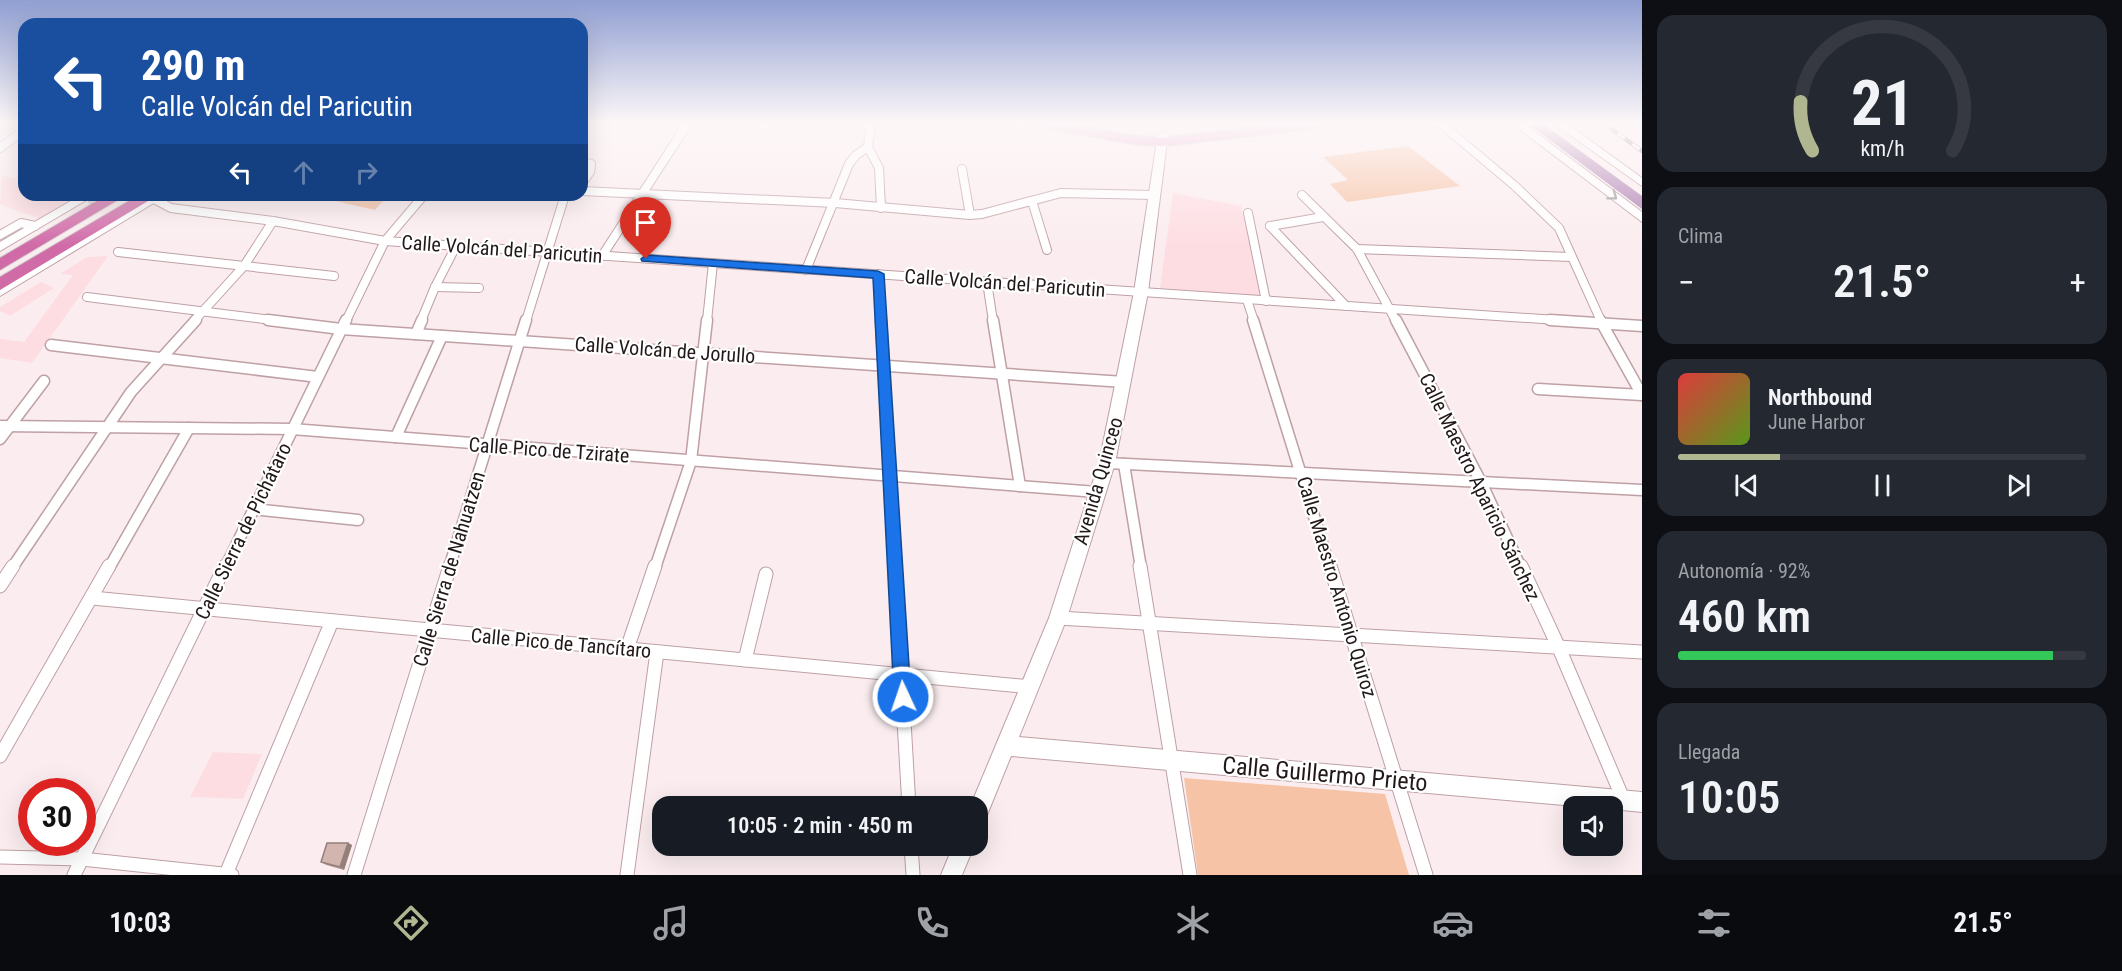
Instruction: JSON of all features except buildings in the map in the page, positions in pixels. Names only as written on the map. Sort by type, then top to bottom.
[{"type":"highway","points":[[0,249],[83,201]]},
{"type":"highway","points":[[0,258],[95,201]]},
{"type":"highway","points":[[0,265],[108,201]]},
{"type":"highway","points":[[0,279],[142,201]]},
{"type":"highway","points":[[0,284],[142,201]]},
{"type":"street","points":[[602,256],[661,164]]},
{"type":"street","points":[[806,270],[849,164]]},
{"type":"street","points":[[878,164],[881,208]]},
{"type":"street","name":"Avenida Quinceo","points":[[986,796],[1008,746],[1058,618],[1097,492],[1116,464],[1125,382],[1142,292],[1158,164]]},
{"type":"street","points":[[1489,164],[1560,228],[1602,324],[1642,395]]},
{"type":"street","points":[[1570,164],[1642,218]]},
{"type":"street","points":[[1615,164],[1642,183]]},
{"type":"street","points":[[962,169],[969,216]]},
{"type":"street","points":[[588,191],[835,203],[969,216],[1061,194],[1153,195]]},
{"type":"street","name":"Calle Maestro Aparicio Sánchez","points":[[1302,195],[1357,249],[1390,309],[1481,482],[1633,802]]},
{"type":"street","points":[[0,249],[35,226],[82,201]]},
{"type":"street","points":[[0,291],[143,201]]},
{"type":"street","name":"Calle Volcán del Paricutin","points":[[159,201],[171,208],[273,221],[384,241],[1642,327]]},
{"type":"street","name":"Calle Sierra de Pichátaro","points":[[74,875],[384,241],[419,201]]},
{"type":"street","name":"Calle Sierra de Nahuatzen","points":[[354,875],[564,201]]},
{"type":"street","points":[[1032,201],[1047,250]]},
{"type":"street","points":[[1248,213],[1266,301]]},
{"type":"street","points":[[1323,217],[1270,226],[1346,306]]},
{"type":"street","points":[[0,586],[130,392],[205,312],[244,266],[273,221]]},
{"type":"street","points":[[0,235],[21,223],[35,226]]},
{"type":"street","points":[[416,334],[435,287],[456,246]]},
{"type":"street","points":[[1357,249],[1571,257]]},
{"type":"street","points":[[118,252],[334,276]]},
{"type":"street","points":[[627,649],[692,461],[713,263]]},
{"type":"street","points":[[878,274],[908,796]]},
{"type":"street","points":[[987,282],[1020,486]]},
{"type":"street","points":[[435,287],[479,288]]},
{"type":"street","name":"Calle Volcán de Jorullo","points":[[87,297],[341,329],[1125,382]]},
{"type":"street","name":"Calle Maestro Antonio Quiroz","points":[[1247,300],[1426,875]]},
{"type":"street","points":[[396,437],[442,336]]},
{"type":"street","points":[[51,345],[318,377]]},
{"type":"street","points":[[0,439],[5,426],[44,381]]},
{"type":"street","points":[[1538,389],[1642,395]]},
{"type":"street","name":"Calle Pico de Tzirate","points":[[5,426],[292,429],[1097,492]]},
{"type":"street","points":[[0,756],[189,428]]},
{"type":"street","points":[[1190,875],[1150,624],[1116,464],[1642,490]]},
{"type":"street","points":[[253,509],[358,520]]},
{"type":"street","points":[[745,660],[766,574]]},
{"type":"street","name":"Calle Pico de Tancítaro","points":[[92,598],[1031,687]]},
{"type":"street","points":[[1058,618],[1642,652]]},
{"type":"street","points":[[225,874],[332,621]]},
{"type":"street","points":[[627,875],[657,652]]},
{"type":"street","name":"Calle Guillermo Prieto","points":[[1008,746],[1633,802]]},
{"type":"street","points":[[912,856],[913,875]]},
{"type":"street","points":[[951,875],[960,856]]},
{"type":"street","points":[[0,857],[82,859],[232,875]]},
{"type":"shaded area","points":[[1330,164],[1431,164],[1460,186],[1347,202],[1330,184],[1348,180]]},
{"type":"shaded area","points":[[1582,164],[1598,164],[1642,196],[1642,209]]},
{"type":"shaded area","points":[[2,176],[18,178],[18,201],[72,201],[40,219],[0,204]]},
{"type":"shaded area","points":[[1173,193],[1241,206],[1262,297],[1160,288]]},
{"type":"shaded area","points":[[335,201],[383,201],[375,210]]},
{"type":"shaded area","points":[[108,256],[32,363],[0,358],[0,339],[24,342],[73,275],[60,274],[87,257]]},
{"type":"shaded area","points":[[41,282],[54,288],[10,316],[0,311],[0,307]]},
{"type":"shaded area","points":[[213,752],[262,754],[243,799],[190,797]]},
{"type":"shaded area","points":[[1184,778],[1385,794],[1409,875],[1198,875]]},
{"type":"route","points":[[646,259],[878,274],[903,697]]}]
